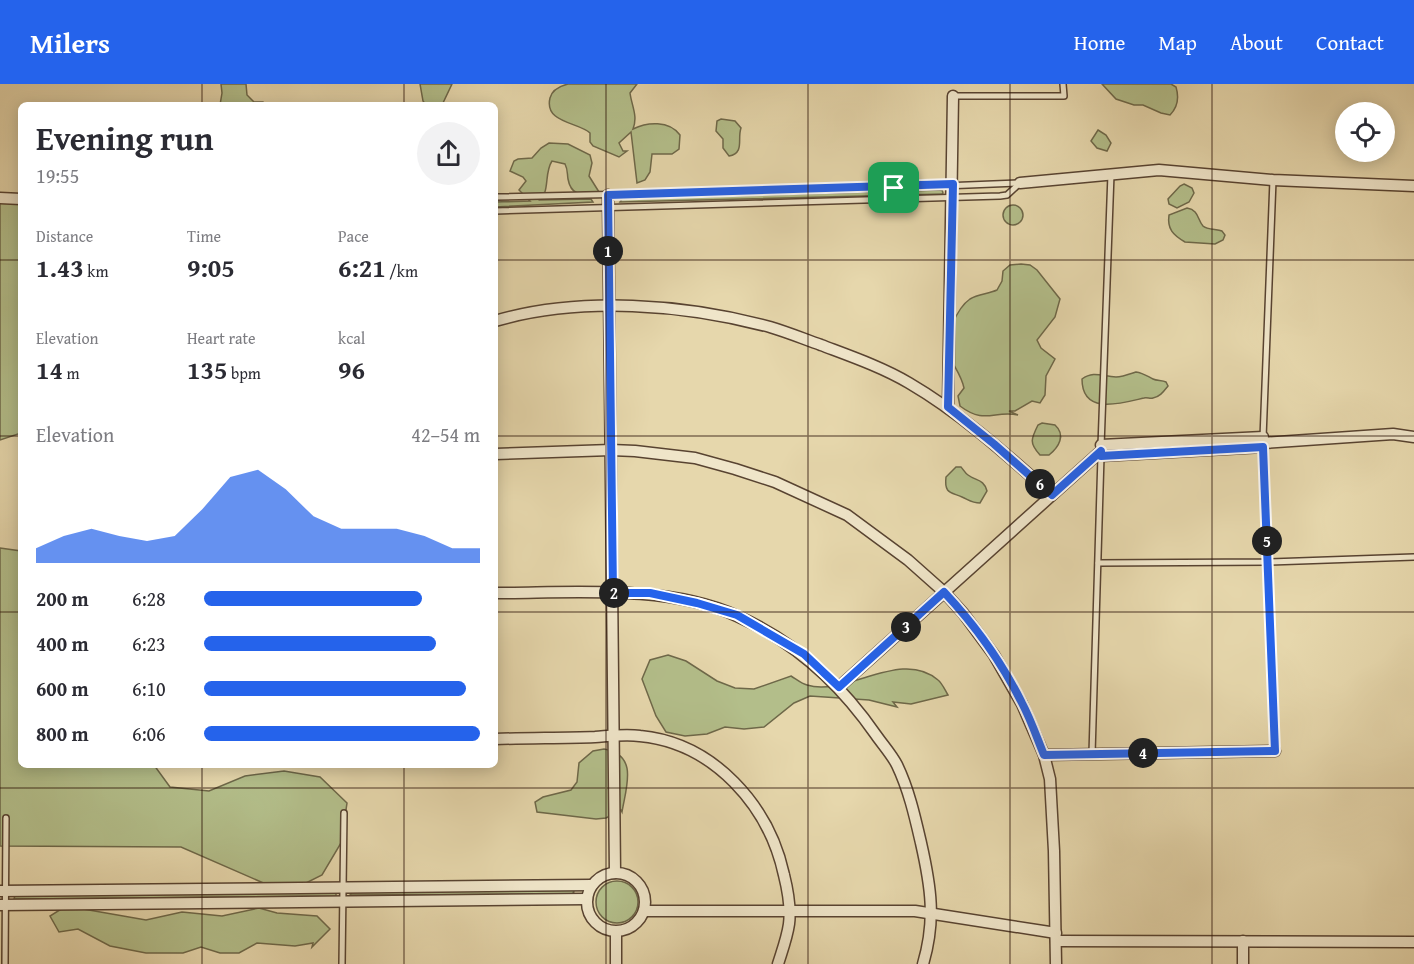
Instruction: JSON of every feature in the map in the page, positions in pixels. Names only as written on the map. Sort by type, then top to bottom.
[{"type":"street","points":[[948,407],[953,96]]},
{"type":"street","points":[[1020,183],[1112,173],[1180,171],[1273,180],[1414,186]]},
{"type":"street","points":[[608,195],[615,873]]},
{"type":"street","points":[[0,198],[18,198]]},
{"type":"street","points":[[498,320],[584,307],[609,306],[671,309],[722,316],[771,328],[846,354],[907,381],[948,407],[1052,495]]},
{"type":"street","points":[[839,687],[1101,451],[1393,434],[1414,437]]},
{"type":"street","points":[[498,454],[611,450],[695,458],[765,478],[847,515],[908,560],[944,592],[963,613],[994,655],[1022,704],[1044,755],[1050,779],[1056,964]]},
{"type":"street","points":[[498,593],[650,593],[697,603],[737,615],[804,654],[839,687],[861,713],[897,764],[913,810],[932,902],[928,948],[923,964]]},
{"type":"street","points":[[498,739],[640,736],[685,747],[704,757],[742,790],[759,811],[775,844],[788,895],[789,911],[789,925],[778,964]]},
{"type":"street","points":[[1044,755],[1275,751]]},
{"type":"street","points":[[615,873],[633,878],[640,885],[646,902],[645,911],[633,927],[615,932],[598,925],[591,917],[587,899],[592,885],[599,879],[615,873]]},
{"type":"street","points":[[3,891],[592,885]]},
{"type":"street","points":[[3,905],[587,899]]},
{"type":"street","points":[[645,911],[931,913],[1056,937],[1414,942]]},
{"type":"street","points":[[615,932],[616,964]]},
{"type":"street","points":[[1243,941],[1243,964]]},
{"type":"lane","points":[[953,96],[1064,96],[1063,84]]},
{"type":"lane","points":[[1092,754],[1112,173]]},
{"type":"lane","points":[[1273,180],[1263,442],[1275,751]]},
{"type":"lane","points":[[498,197],[1020,183]]},
{"type":"lane","points":[[498,211],[1006,195],[1020,183]]},
{"type":"lane","points":[[1098,563],[1268,562],[1414,557]]},
{"type":"lane","points":[[342,964],[344,813]]},
{"type":"lane","points":[[5,964],[3,891],[6,818]]},
{"type":"green space","points":[[221,84],[246,84],[247,95],[254,102],[220,102]]},
{"type":"green space","points":[[420,84],[452,84],[443,102],[423,101]]},
{"type":"green space","points":[[568,84],[637,84],[630,93],[635,116],[633,129],[651,124],[670,127],[680,135],[679,149],[672,154],[652,154],[650,172],[645,180],[637,183],[631,132],[619,143],[623,151],[627,151],[619,157],[593,146],[590,142],[590,133],[563,121],[552,112],[551,95]]},
{"type":"green space","points":[[1102,84],[1171,84],[1176,87],[1175,109],[1170,115],[1143,105],[1134,105],[1116,99]]},
{"type":"green space","points":[[721,119],[735,121],[741,128],[739,149],[729,156],[723,148],[723,139],[716,131],[717,121]]},
{"type":"green space","points":[[1098,130],[1106,135],[1111,143],[1107,151],[1097,148],[1091,141]]},
{"type":"green space","points":[[549,143],[568,144],[590,155],[592,163],[589,176],[599,192],[591,195],[574,192],[569,185],[565,164],[552,161],[545,192],[540,200],[591,199],[593,202],[498,207],[498,202],[530,201],[519,190],[526,181],[523,177],[510,171],[514,161],[532,158]]},
{"type":"green space","points":[[1184,184],[1192,188],[1194,193],[1189,202],[1177,208],[1169,204],[1168,199]]},
{"type":"green space","points":[[942,190],[942,194],[620,202],[622,199]]},
{"type":"green space","points":[[0,202],[18,202],[18,434],[0,440]]},
{"type":"green space","points":[[1009,205],[1017,205],[1023,211],[1023,219],[1017,225],[1009,225],[1003,219],[1003,211]]},
{"type":"green space","points":[[1187,208],[1196,213],[1205,227],[1222,231],[1225,235],[1223,240],[1215,244],[1185,242],[1177,237],[1170,228],[1169,215]]},
{"type":"green space","points":[[1010,265],[1030,265],[1037,270],[1060,299],[1055,317],[1037,340],[1041,348],[1055,359],[1046,376],[1045,395],[1040,403],[1032,401],[1015,411],[1009,411],[1018,415],[976,415],[960,406],[958,396],[964,388],[948,353],[949,332],[965,303],[973,297],[997,290],[1002,281],[1003,271]]},
{"type":"green space","points":[[1136,372],[1166,382],[1168,386],[1162,394],[1155,397],[1115,404],[1096,403],[1084,391],[1082,379],[1086,376],[1095,374],[1118,377]]},
{"type":"green space","points":[[1042,423],[1055,425],[1061,437],[1056,448],[1049,455],[1040,455],[1033,444],[1038,425]]},
{"type":"green space","points":[[956,467],[961,467],[968,475],[984,484],[987,491],[980,503],[947,489],[946,477]]},
{"type":"green space","points":[[0,548],[18,551],[18,768],[156,768],[170,787],[209,791],[245,776],[284,771],[320,777],[347,803],[341,843],[322,875],[288,892],[336,892],[336,896],[14,899],[15,895],[284,892],[181,847],[0,846]]},
{"type":"green space","points":[[668,655],[686,661],[717,681],[735,688],[754,689],[791,676],[805,684],[823,687],[908,669],[923,672],[938,680],[948,695],[911,704],[893,702],[897,707],[869,700],[810,696],[794,703],[764,727],[744,729],[725,727],[707,734],[685,736],[666,732],[656,716],[642,679],[650,660]]},
{"type":"green space","points":[[604,749],[615,752],[626,765],[628,773],[622,812],[621,810],[606,818],[596,819],[537,812],[535,802],[543,797],[571,790],[577,782],[579,763],[593,751]]},
{"type":"green space","points":[[617,881],[632,887],[638,902],[632,917],[617,923],[602,917],[596,902],[602,887]]},
{"type":"green space","points":[[572,889],[574,892],[572,894],[350,895],[352,892]]},
{"type":"green space","points":[[66,906],[146,920],[182,912],[222,916],[259,908],[277,913],[317,916],[330,929],[312,947],[313,943],[295,946],[257,943],[239,953],[220,953],[201,947],[183,953],[146,953],[110,946],[78,929],[59,932],[50,916]]},
{"type":"route","points":[[953,184],[948,407],[1052,495],[1101,451],[1101,456],[1263,447],[1275,751],[1044,755],[1022,704],[994,655],[963,613],[944,592],[839,687],[804,654],[737,615],[697,603],[650,593],[613,593],[608,195],[894,188],[953,184]]}]
